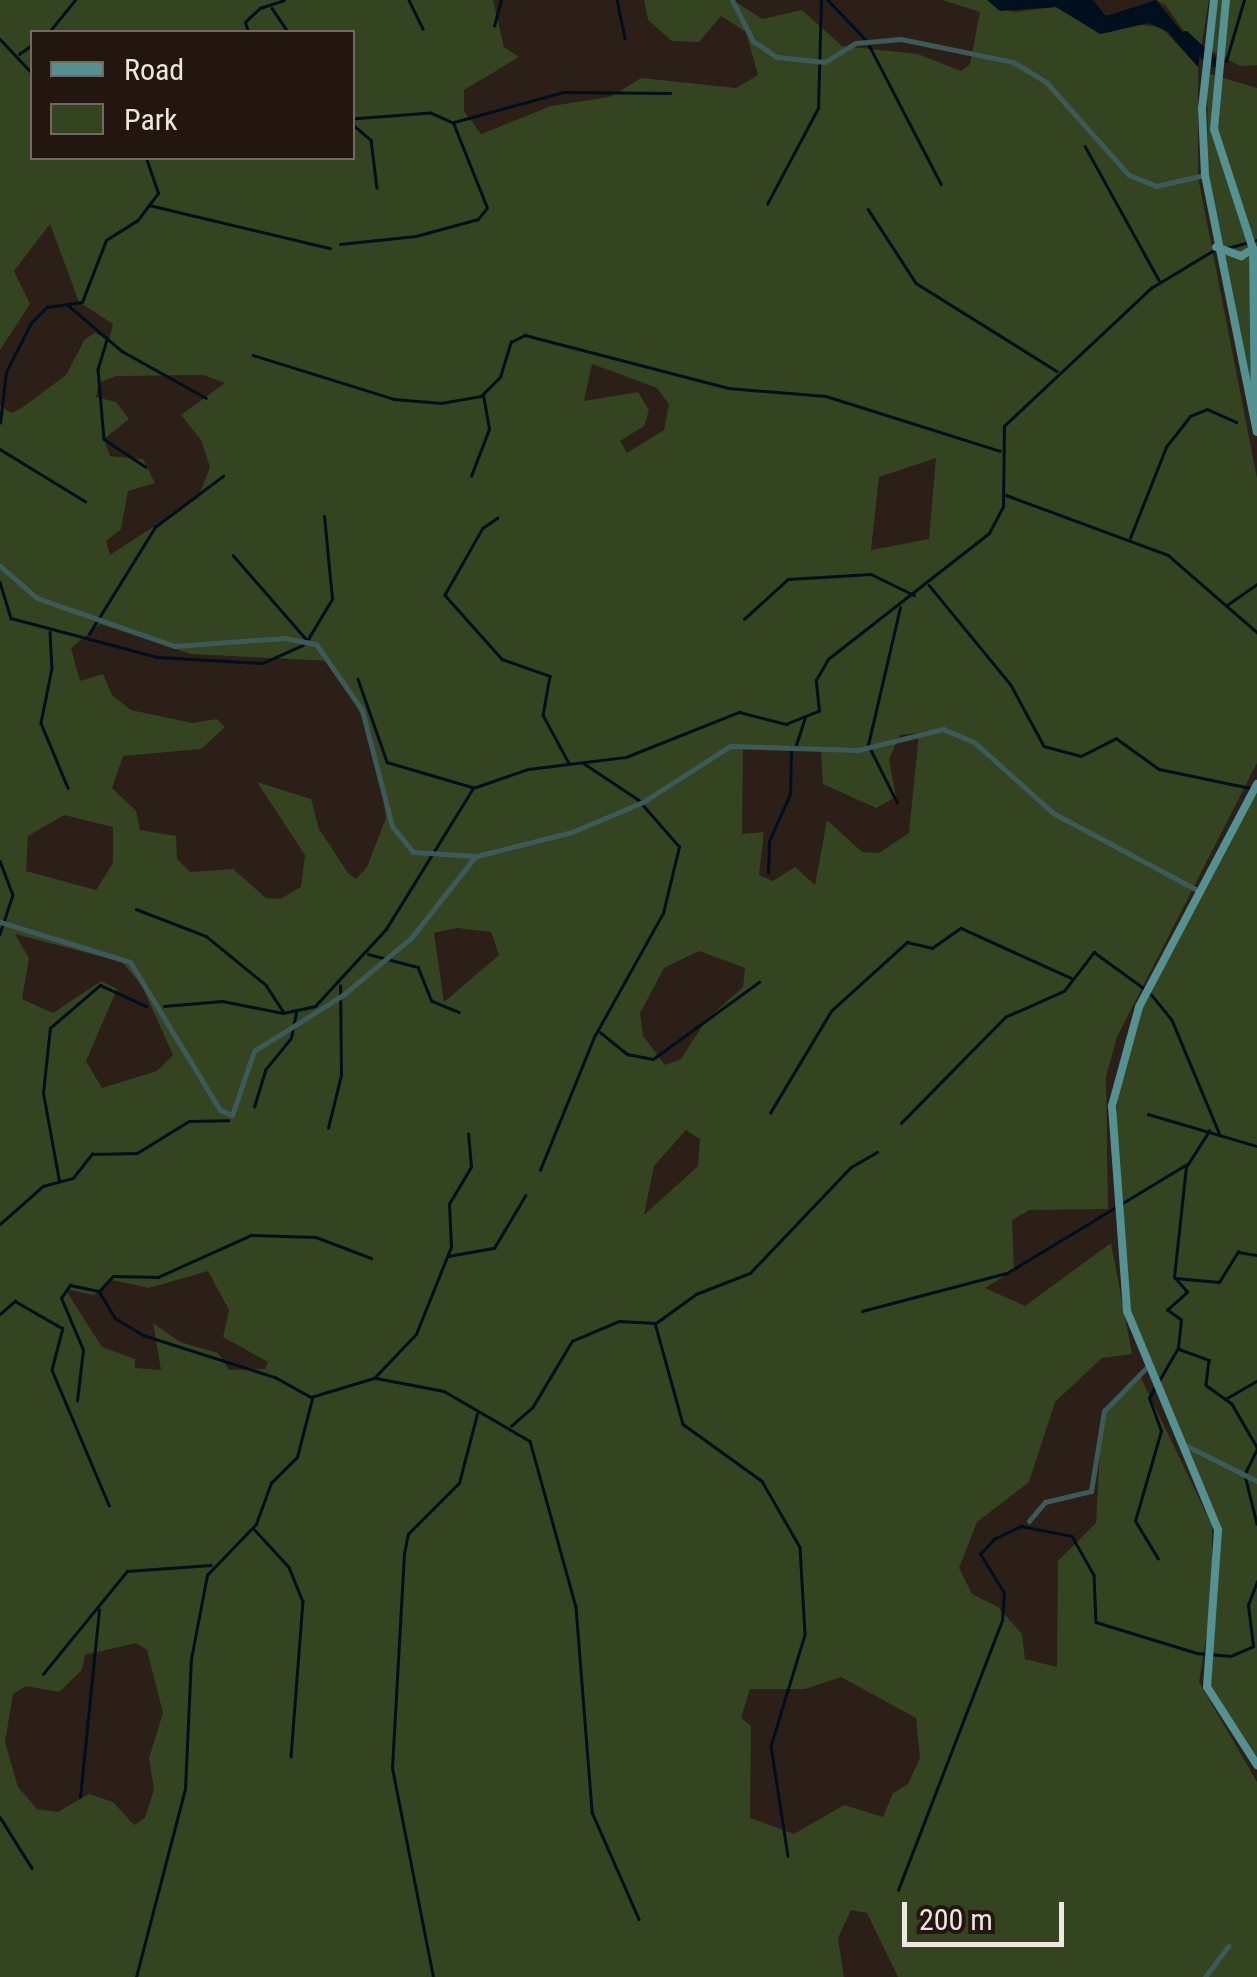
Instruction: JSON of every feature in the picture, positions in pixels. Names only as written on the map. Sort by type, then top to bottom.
[{"type":"main road","points":[[1214,0],[1204,86],[1204,175],[1257,431]]},
{"type":"main road","points":[[1226,0],[1216,87],[1218,154],[1253,249],[1257,431]]},
{"type":"main road","points":[[1216,247],[1236,256],[1253,249]]},
{"type":"main road","points":[[1257,784],[1139,1006],[1113,1089],[1124,1288],[1147,1367],[1212,1503],[1220,1546],[1207,1686],[1257,1765]]},
{"type":"street","points":[[732,0],[754,41],[777,57],[826,62],[856,43],[901,38],[1013,62],[1046,82],[1129,176],[1156,186],[1204,175]]},
{"type":"street","points":[[0,566],[38,598],[175,646],[284,638],[316,644],[372,732],[395,834],[413,852],[476,856],[607,818],[730,746],[858,750],[943,729],[974,742],[1053,813],[1199,890]]},
{"type":"street","points":[[0,922],[130,962],[220,1110],[232,1115],[249,1057],[343,996],[411,938],[476,856]]},
{"type":"street","points":[[1029,1521],[1045,1502],[1091,1491],[1104,1411],[1147,1367]]},
{"type":"street","points":[[1187,1446],[1257,1482]]},
{"type":"street","points":[[1204,1977],[1228,1946]]},
{"type":"green space","points":[[0,0],[493,0],[504,47],[519,57],[464,90],[464,111],[481,134],[551,106],[610,97],[641,78],[736,88],[758,75],[746,32],[721,16],[699,42],[672,41],[648,20],[644,0],[733,0],[762,19],[802,10],[842,46],[918,54],[961,71],[970,64],[980,12],[942,0],[987,0],[1013,12],[1056,7],[1108,33],[1132,24],[1161,27],[1198,67],[1198,177],[1257,478],[1257,763],[1117,1037],[1106,1077],[1108,1209],[1030,1210],[1012,1220],[1014,1270],[985,1288],[1025,1306],[1111,1243],[1132,1354],[1102,1358],[1055,1402],[1029,1482],[977,1522],[959,1568],[972,1594],[998,1607],[1022,1634],[1025,1659],[1057,1667],[1058,1561],[1096,1523],[1102,1413],[1139,1374],[1212,1525],[1212,1601],[1199,1682],[1257,1782],[1257,1977],[898,1977],[867,1913],[851,1910],[838,1938],[844,1977],[0,1977],[0,406],[12,413],[23,407],[66,375],[85,339],[95,333],[109,340],[113,324],[79,302],[50,224],[14,271],[30,304],[0,350]],"holes":[[[592,364],[657,388],[669,404],[664,430],[627,453],[620,441],[644,426],[649,410],[638,392],[584,401]],[[203,375],[225,383],[181,415],[201,440],[210,467],[198,498],[110,555],[106,541],[121,529],[128,491],[155,483],[143,459],[110,456],[104,439],[129,419],[116,402],[96,397],[99,383],[116,376]],[[936,458],[929,539],[871,550],[879,477]],[[100,624],[191,654],[331,661],[371,733],[382,790],[386,818],[367,867],[356,879],[348,873],[319,829],[311,799],[257,782],[305,855],[301,887],[280,899],[266,898],[233,869],[190,872],[177,859],[176,836],[140,830],[136,811],[112,788],[123,756],[201,749],[225,727],[217,719],[192,723],[131,710],[112,695],[103,674],[80,681],[71,648]],[[919,733],[909,833],[879,853],[862,852],[827,820],[815,885],[795,867],[773,881],[759,875],[764,832],[742,834],[743,747],[821,751],[823,784],[876,808],[896,797],[889,759],[900,735]],[[64,815],[113,827],[113,863],[96,890],[26,871],[28,836]],[[457,928],[491,932],[499,955],[444,1002],[434,933]],[[15,934],[122,962],[142,986],[173,1055],[157,1071],[102,1088],[86,1061],[117,989],[101,981],[53,1013],[22,999],[29,958]],[[699,951],[745,968],[743,987],[706,1020],[681,1059],[665,1065],[643,1036],[640,1013],[664,968]],[[686,1130],[700,1139],[698,1166],[644,1215],[654,1166]],[[208,1271],[229,1310],[223,1337],[268,1362],[265,1369],[229,1370],[218,1353],[180,1342],[153,1323],[161,1370],[135,1368],[135,1359],[102,1347],[65,1289],[94,1295],[112,1280],[149,1288]],[[136,1643],[147,1650],[163,1713],[149,1758],[154,1790],[145,1818],[134,1825],[113,1802],[89,1794],[58,1812],[37,1809],[18,1787],[5,1742],[13,1694],[26,1686],[59,1692],[82,1670],[85,1655]],[[841,1677],[916,1718],[920,1758],[908,1784],[893,1793],[883,1817],[844,1805],[794,1834],[750,1818],[751,1726],[741,1718],[750,1689],[805,1689]]]},
{"type":"green space","points":[[1156,0],[1209,0],[1200,54],[1166,6]]},
{"type":"green space","points":[[1218,0],[1257,0],[1257,65],[1240,66],[1210,50]]},
{"type":"green space","points":[[1207,73],[1257,88],[1257,421],[1208,177]]},
{"type":"green space","points":[[1257,782],[1257,1767],[1208,1687],[1220,1528],[1132,1327],[1114,1131],[1125,1040]]},
{"type":"water","points":[[987,0],[1093,0],[1106,16],[1156,0],[1200,54],[1198,67],[1168,32],[1149,23],[1100,34],[1056,7],[1000,11]]},
{"type":"waterway","points":[[51,30],[75,0]]},
{"type":"waterway","points":[[247,30],[245,22],[260,8],[284,0]]},
{"type":"waterway","points":[[409,0],[423,29]]},
{"type":"waterway","points":[[494,26],[501,0]]},
{"type":"waterway","points":[[617,0],[625,38]]},
{"type":"waterway","points":[[767,204],[818,108],[821,0]]},
{"type":"waterway","points":[[828,0],[867,41],[941,184]]},
{"type":"waterway","points":[[1226,61],[1244,0]]},
{"type":"waterway","points":[[272,8],[287,30]]},
{"type":"waterway","points":[[1185,36],[1213,62]]},
{"type":"waterway","points":[[0,39],[30,71]]},
{"type":"waterway","points":[[19,54],[30,46]]},
{"type":"waterway","points":[[454,122],[564,92],[670,93]]},
{"type":"waterway","points":[[340,244],[416,236],[478,219],[487,208],[453,123],[431,113],[355,119]]},
{"type":"waterway","points":[[355,127],[371,140],[377,188]]},
{"type":"waterway","points":[[1085,146],[1159,280]]},
{"type":"waterway","points":[[0,423],[6,372],[31,323],[47,307],[82,302],[106,240],[137,221],[158,193],[147,160]]},
{"type":"waterway","points":[[149,205],[330,248]]},
{"type":"waterway","points":[[868,209],[916,283],[1057,371]]},
{"type":"waterway","points":[[1227,248],[1257,240]]},
{"type":"waterway","points":[[164,1006],[222,1001],[283,1013],[315,1006],[386,929],[473,788],[528,769],[626,757],[739,712],[786,724],[819,711],[816,680],[828,659],[989,533],[1003,507],[1004,426],[1151,288],[1214,250]]},
{"type":"waterway","points":[[69,306],[122,351],[206,398]]},
{"type":"waterway","points":[[253,355],[394,399],[441,403],[481,396],[500,377],[511,342],[525,335],[728,388],[826,396],[1000,451]]},
{"type":"waterway","points":[[107,340],[98,369],[104,439],[146,467]]},
{"type":"waterway","points":[[471,476],[489,429],[483,396]]},
{"type":"waterway","points":[[1130,538],[1166,447],[1190,416],[1207,409],[1236,422]]},
{"type":"waterway","points":[[0,449],[85,501]]},
{"type":"waterway","points":[[89,634],[155,527],[223,476]]},
{"type":"waterway","points":[[1006,495],[1168,555],[1257,632]]},
{"type":"waterway","points":[[308,639],[332,599],[324,516]]},
{"type":"waterway","points":[[498,518],[483,528],[445,595],[502,659],[550,676],[543,715],[569,763]]},
{"type":"waterway","points":[[233,555],[306,639]]},
{"type":"waterway","points":[[744,619],[788,579],[871,574],[914,595]]},
{"type":"waterway","points":[[0,582],[11,618],[158,657],[263,663],[303,645]]},
{"type":"waterway","points":[[1227,605],[1257,584]]},
{"type":"waterway","points":[[929,585],[1011,685],[1044,746],[1081,756],[1116,738],[1159,769],[1251,788]]},
{"type":"waterway","points":[[897,803],[868,745],[900,608]]},
{"type":"waterway","points":[[50,632],[52,668],[41,723],[68,788]]},
{"type":"waterway","points":[[358,679],[387,762],[472,787]]},
{"type":"waterway","points":[[796,745],[805,718]]},
{"type":"waterway","points":[[768,873],[769,841],[790,794],[791,751]]},
{"type":"waterway","points":[[540,1170],[594,1037],[663,913],[679,847],[638,800],[584,764]]},
{"type":"waterway","points":[[0,861],[13,895],[0,934]]},
{"type":"waterway","points":[[136,909],[206,936],[266,985],[283,1011]]},
{"type":"waterway","points":[[770,1113],[831,1011],[907,942],[932,948],[961,928],[1071,978]]},
{"type":"waterway","points":[[901,1123],[1005,1017],[1064,991],[1094,952],[1145,989]]},
{"type":"waterway","points":[[368,954],[418,967],[432,1001],[459,1012]]},
{"type":"waterway","points":[[600,1032],[627,1054],[653,1059],[759,982]]},
{"type":"waterway","points":[[59,1181],[43,1093],[50,1028],[100,985],[146,1006]]},
{"type":"waterway","points":[[328,1128],[341,1075],[340,986]]},
{"type":"waterway","points":[[1151,994],[1172,1020],[1220,1135]]},
{"type":"waterway","points":[[254,1107],[265,1070],[291,1038],[296,1012]]},
{"type":"waterway","points":[[1148,1114],[1257,1146]]},
{"type":"waterway","points":[[0,1224],[43,1186],[73,1178],[92,1154],[137,1153],[189,1121],[228,1120]]},
{"type":"waterway","points":[[1174,1277],[1186,1167],[1209,1131]]},
{"type":"waterway","points":[[77,1401],[83,1350],[61,1298],[70,1285],[99,1291],[115,1318],[143,1335],[275,1377],[311,1397],[374,1378],[416,1334],[451,1247],[449,1204],[471,1167],[468,1134]]},
{"type":"waterway","points":[[511,1426],[532,1408],[572,1341],[619,1321],[656,1323],[696,1294],[750,1273],[851,1167],[877,1152]]},
{"type":"waterway","points":[[862,1311],[1007,1273],[1187,1164]]},
{"type":"waterway","points":[[448,1256],[494,1248],[525,1196]]},
{"type":"waterway","points":[[100,1290],[113,1276],[158,1277],[251,1235],[316,1237],[371,1258]]},
{"type":"waterway","points":[[1175,1278],[1219,1282],[1238,1252],[1257,1255]]},
{"type":"waterway","points":[[1158,1559],[1135,1521],[1161,1431],[1149,1398],[1178,1348],[1181,1320],[1167,1310],[1187,1292],[1174,1277]]},
{"type":"waterway","points":[[0,1314],[15,1301],[62,1328]]},
{"type":"waterway","points":[[655,1323],[683,1424],[762,1481],[800,1547],[805,1635],[771,1746],[788,1856]]},
{"type":"waterway","points":[[63,1328],[52,1370],[109,1505]]},
{"type":"waterway","points":[[1179,1349],[1209,1360],[1206,1385],[1232,1404],[1257,1447]]},
{"type":"waterway","points":[[376,1378],[444,1391],[530,1441],[576,1607],[592,1812],[639,1919]]},
{"type":"waterway","points":[[1227,1398],[1257,1381]]},
{"type":"waterway","points":[[136,1977],[185,1789],[191,1659],[207,1575],[256,1524],[271,1483],[297,1457],[312,1399]]},
{"type":"waterway","points":[[433,1977],[392,1768],[404,1554],[408,1534],[459,1483],[477,1414]]},
{"type":"waterway","points":[[1257,1450],[1245,1475],[1257,1524]]},
{"type":"waterway","points":[[898,1890],[1002,1620],[1004,1593],[980,1554],[994,1539],[1021,1526],[1072,1536],[1094,1575],[1096,1622],[1197,1653],[1231,1656],[1253,1646],[1248,1605],[1257,1582]]},
{"type":"waterway","points":[[254,1529],[289,1567],[303,1601],[291,1757]]},
{"type":"waterway","points":[[43,1674],[127,1571],[211,1565]]},
{"type":"waterway","points":[[80,1797],[99,1610]]},
{"type":"waterway","points":[[0,1817],[32,1868]]}]
